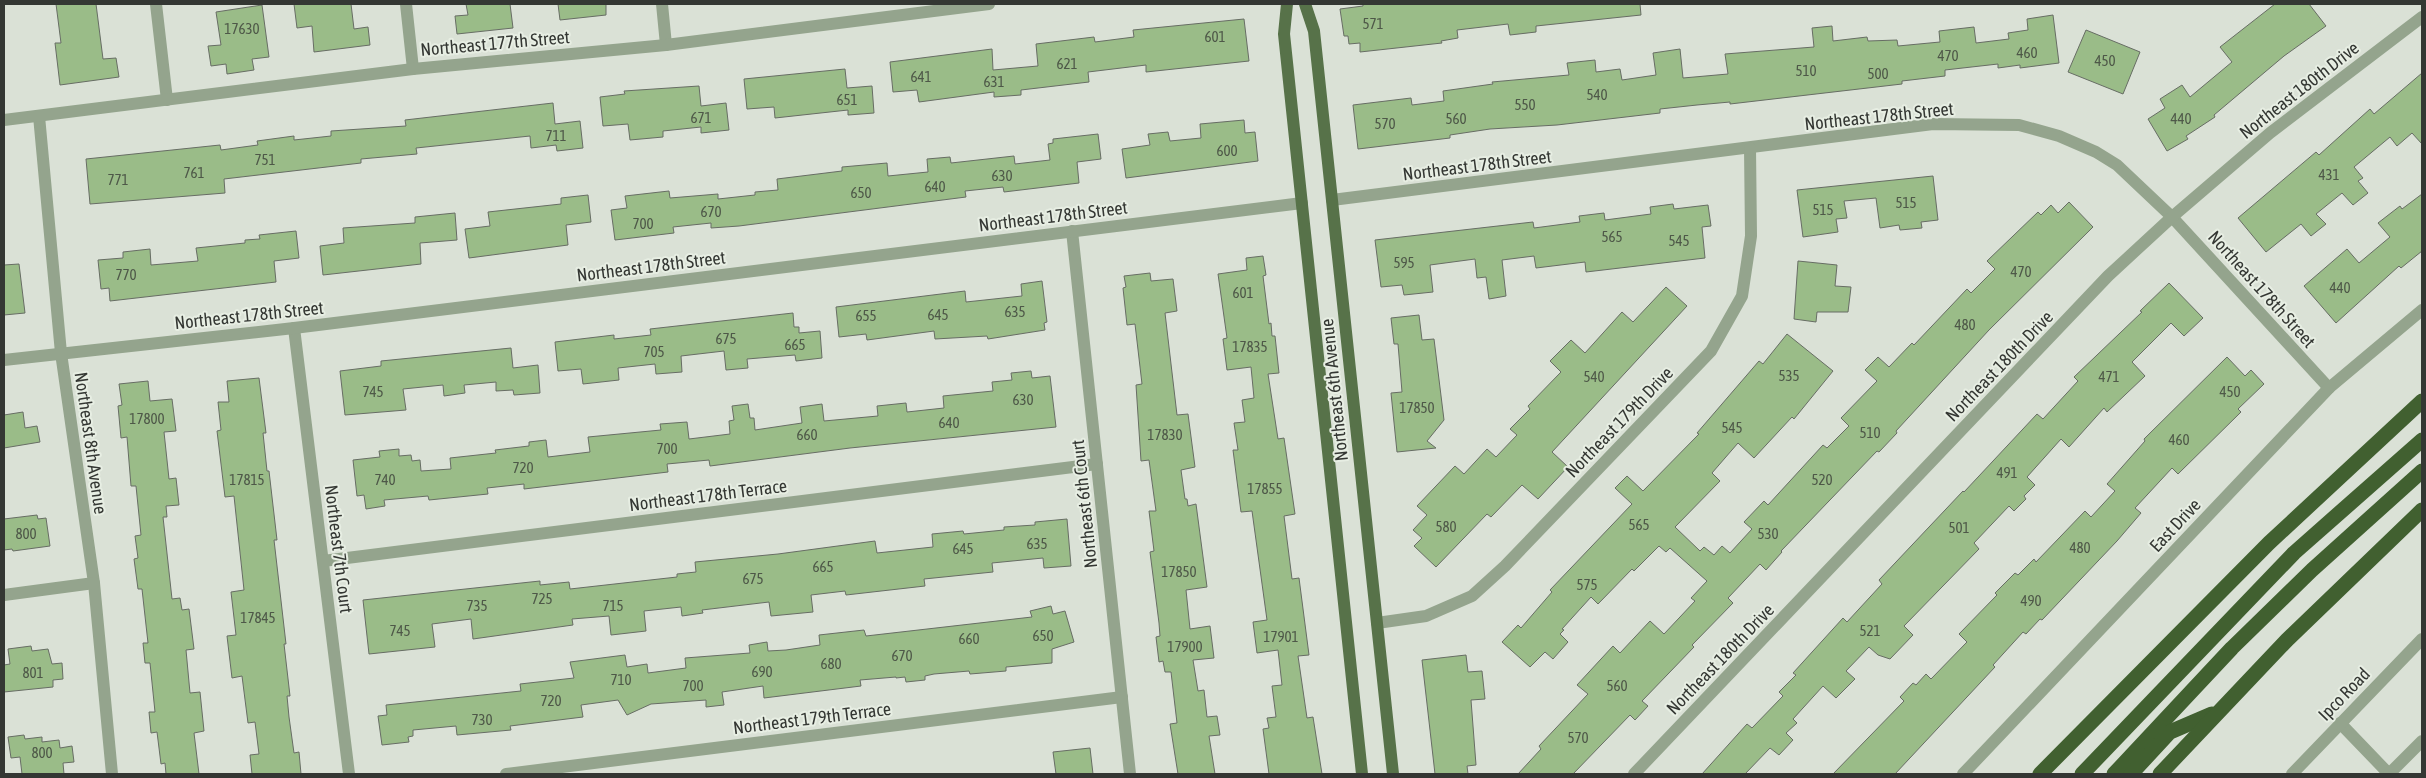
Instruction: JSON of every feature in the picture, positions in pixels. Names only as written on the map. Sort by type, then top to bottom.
[{"type":"highway","points":[[2040,774],[2269,543],[2422,401]]},
{"type":"highway","points":[[2082,774],[2294,553],[2422,440]]},
{"type":"highway","points":[[2114,774],[2232,648],[2312,570],[2422,471]]},
{"type":"highway","points":[[2160,774],[2287,640],[2422,510]]},
{"type":"highway","points":[[2130,774],[2170,732],[2218,712]]},
{"type":"main road","name":"Northeast 6th Avenue","points":[[1288,4],[1284,34],[1362,774]]},
{"type":"main road","name":"Northeast 6th Avenue","points":[[1305,4],[1314,31],[1393,774]]},
{"type":"street","points":[[156,4],[167,100]]},
{"type":"street","points":[[406,4],[413,69]]},
{"type":"street","points":[[662,4],[666,45]]},
{"type":"street","name":"Northeast 177th Street","points":[[4,120],[413,69],[666,45],[989,4]]},
{"type":"street","name":"Northeast 180th Drive","points":[[1634,774],[2108,276],[2172,217],[2270,133],[2422,17]]},
{"type":"street","name":"Northeast 8th Avenue","points":[[39,116],[61,352],[94,583],[112,774]]},
{"type":"street","name":"Northeast 178th Street","points":[[1332,200],[1933,124],[2019,125],[2059,136],[2096,152],[2117,165],[2172,217],[2329,388]]},
{"type":"street","name":"Northeast 179th Drive","points":[[1377,623],[1426,616],[1472,596],[1505,566],[1712,351],[1742,296],[1751,236],[1750,148]]},
{"type":"street","name":"Northeast 178th Street","points":[[4,360],[61,352],[294,328],[1302,203]]},
{"type":"street","name":"Northeast 6th Court","points":[[1072,231],[1130,774]]},
{"type":"street","name":"East Drive","points":[[1963,774],[2329,388],[2422,310]]},
{"type":"street","name":"Northeast 7th Court","points":[[294,328],[349,774]]},
{"type":"street","name":"Northeast 178th Terrace","points":[[323,561],[1097,464]]},
{"type":"street","points":[[4,595],[94,583]]},
{"type":"street","name":"Ipco Road","points":[[2292,774],[2422,639]]},
{"type":"street","name":"Northeast 179th Terrace","points":[[506,774],[1122,698]]},
{"type":"street","points":[[2340,723],[2389,774],[2422,741]]},
{"type":"building","points":[[56,4],[96,4],[103,59],[116,58],[119,77],[60,85],[55,43],[61,43]]},
{"type":"building","points":[[294,4],[351,4],[354,29],[368,27],[370,45],[314,52],[312,26],[297,28]]},
{"type":"building","points":[[466,4],[510,4],[513,28],[457,34],[455,16],[468,15]]},
{"type":"building","points":[[558,4],[606,4],[606,15],[560,20]]},
{"type":"building","points":[[1363,4],[1640,4],[1641,15],[1536,26],[1536,32],[1510,35],[1508,24],[1457,30],[1458,38],[1441,41],[1442,43],[1360,52],[1360,43],[1349,44],[1348,36],[1344,36],[1340,9],[1363,6]]},
{"type":"building","points":[[2275,4],[2309,4],[2326,26],[2284,56],[2214,115],[2215,117],[2186,136],[2188,139],[2167,151],[2148,119],[2165,108],[2160,99],[2182,85],[2190,97],[2232,62],[2220,47]]},
{"type":"building","points":[[262,5],[269,57],[252,59],[254,70],[227,74],[226,64],[211,66],[208,46],[221,45],[216,12]]},
{"type":"building","points":[[2053,15],[2059,63],[2020,68],[2020,65],[1998,68],[1998,64],[1945,70],[1945,76],[1902,81],[1902,84],[1730,104],[1730,102],[1660,109],[1660,113],[1557,125],[1490,129],[1450,135],[1450,138],[1358,149],[1353,105],[1411,98],[1412,105],[1444,101],[1443,91],[1493,84],[1492,82],[1569,75],[1567,63],[1595,60],[1596,72],[1620,69],[1622,80],[1656,75],[1653,53],[1680,49],[1683,78],[1728,74],[1725,54],[1814,47],[1812,28],[1832,26],[1833,41],[1867,37],[1868,41],[1897,40],[1898,46],[1940,42],[1939,31],[1974,27],[1976,43],[2009,39],[2008,33],[2028,30],[2027,19]]},
{"type":"building","points":[[1244,19],[1249,61],[1146,72],[1146,65],[1088,72],[1089,82],[1021,90],[1021,95],[994,97],[994,92],[919,102],[917,90],[893,92],[890,62],[992,49],[993,70],[1038,66],[1036,44],[1094,37],[1095,42],[1134,37],[1133,30]]},
{"type":"building","points":[[2086,30],[2140,52],[2123,94],[2068,72]]},
{"type":"building","points":[[845,69],[847,88],[872,86],[874,113],[848,115],[848,110],[775,118],[774,107],[747,109],[744,79]]},
{"type":"building","points":[[2422,73],[2422,144],[2412,133],[2397,146],[2390,137],[2354,167],[2363,178],[2358,181],[2368,193],[2353,205],[2342,193],[2316,214],[2326,224],[2311,236],[2301,224],[2266,252],[2238,218],[2316,152],[2319,155],[2370,109],[2374,114]]},
{"type":"building","points":[[699,86],[701,106],[726,103],[729,130],[701,133],[701,127],[663,131],[663,137],[630,140],[628,124],[603,126],[600,97],[625,94],[624,91]]},
{"type":"building","points":[[553,103],[555,124],[580,121],[583,148],[557,151],[556,145],[531,148],[530,136],[416,148],[417,154],[361,159],[361,163],[224,179],[225,193],[90,204],[86,159],[220,145],[221,150],[258,145],[257,141],[294,136],[294,140],[331,136],[331,131],[406,126],[405,120]]},
{"type":"building","points":[[1244,120],[1245,133],[1255,132],[1258,161],[1126,178],[1122,149],[1150,145],[1148,134],[1168,132],[1170,141],[1201,138],[1200,124]]},
{"type":"building","points":[[1098,134],[1101,159],[1077,162],[1079,183],[1004,192],[1003,187],[965,191],[966,197],[739,226],[711,228],[711,223],[673,227],[674,233],[615,240],[611,210],[627,208],[625,196],[669,191],[670,198],[718,194],[718,199],[755,195],[755,192],[778,190],[777,179],[842,171],[842,167],[887,163],[888,176],[928,172],[927,159],[950,157],[951,163],[1014,156],[1015,164],[1050,160],[1048,144],[1053,143],[1053,139]]},
{"type":"building","points":[[1933,176],[1938,220],[1921,222],[1922,228],[1900,230],[1899,225],[1880,228],[1876,198],[1844,201],[1847,218],[1836,219],[1838,232],[1803,237],[1797,190]]},
{"type":"building","points":[[2422,194],[2422,251],[2401,268],[2399,266],[2336,323],[2304,286],[2347,249],[2359,263],[2390,237],[2378,223],[2400,206],[2402,209]]},
{"type":"building","points":[[588,195],[591,222],[566,225],[568,245],[469,258],[465,229],[490,226],[488,212],[561,204],[561,198]]},
{"type":"building","points":[[2069,202],[2093,227],[1989,330],[1896,431],[1897,433],[1879,452],[1877,451],[1781,551],[1766,570],[1760,564],[1728,598],[1733,603],[1642,701],[1648,706],[1635,720],[1630,715],[1573,774],[1518,774],[1541,749],[1539,746],[1588,694],[1577,685],[1613,646],[1620,653],[1650,621],[1664,634],[1695,601],[1691,598],[1707,581],[1670,548],[1666,552],[1659,546],[1634,571],[1632,569],[1598,604],[1591,597],[1562,629],[1564,630],[1560,634],[1568,642],[1553,659],[1545,652],[1530,667],[1502,642],[1518,625],[1521,628],[1552,592],[1550,590],[1632,504],[1615,488],[1627,476],[1643,491],[1699,434],[1697,433],[1759,361],[1763,364],[1787,334],[1833,371],[1794,419],[1792,417],[1754,458],[1738,443],[1712,473],[1720,481],[1675,527],[1700,551],[1704,547],[1714,555],[1722,546],[1730,553],[1752,529],[1744,522],[1764,501],[1768,505],[1823,445],[1827,448],[1849,426],[1841,418],[1877,381],[1865,370],[1878,357],[1889,367],[1912,343],[1914,345],[1967,289],[1971,293],[1995,269],[1987,261],[2038,212],[2041,215],[2051,205],[2058,213]]},
{"type":"building","points":[[1673,204],[1674,209],[1708,205],[1711,226],[1702,227],[1705,258],[1586,272],[1585,262],[1536,268],[1534,256],[1502,260],[1506,296],[1489,299],[1486,277],[1477,278],[1475,259],[1430,265],[1433,292],[1404,295],[1402,285],[1381,287],[1375,240],[1533,222],[1534,228],[1580,222],[1579,216],[1604,213],[1605,220],[1651,214],[1650,207]]},
{"type":"building","points":[[455,213],[457,240],[420,243],[421,264],[323,275],[320,246],[344,243],[343,228],[415,223],[415,217]]},
{"type":"building","points":[[296,231],[299,258],[274,261],[276,282],[110,301],[109,288],[101,289],[98,260],[123,258],[123,252],[150,249],[151,265],[198,261],[196,248],[245,243],[245,240],[260,239],[259,235]]},
{"type":"building","points":[[1263,256],[1266,275],[1263,276],[1269,324],[1271,323],[1272,336],[1275,336],[1279,373],[1268,374],[1278,439],[1284,438],[1295,514],[1284,516],[1292,579],[1299,578],[1309,655],[1298,656],[1307,718],[1313,717],[1322,774],[1269,774],[1263,729],[1269,728],[1267,718],[1276,717],[1272,686],[1282,685],[1278,650],[1257,653],[1253,622],[1267,620],[1252,511],[1241,512],[1233,450],[1238,450],[1234,423],[1245,422],[1242,400],[1254,398],[1251,367],[1227,370],[1223,339],[1227,338],[1218,274],[1247,270],[1246,258]]},
{"type":"building","points":[[1798,261],[1837,265],[1835,286],[1851,287],[1848,312],[1817,312],[1816,322],[1794,319]]},
{"type":"building","points":[[19,264],[25,313],[4,315],[4,265]]},
{"type":"building","points":[[1150,273],[1151,281],[1173,279],[1177,311],[1165,313],[1177,415],[1188,414],[1195,467],[1181,470],[1185,499],[1187,499],[1188,506],[1196,504],[1207,587],[1186,590],[1190,629],[1210,626],[1214,658],[1193,660],[1198,691],[1204,690],[1207,717],[1217,716],[1220,735],[1209,736],[1215,774],[1178,774],[1170,724],[1177,723],[1171,672],[1165,672],[1163,661],[1159,662],[1156,637],[1160,636],[1150,552],[1154,551],[1149,511],[1156,511],[1149,460],[1141,461],[1136,385],[1142,384],[1135,324],[1127,325],[1123,288],[1126,287],[1124,276]]},
{"type":"building","points":[[1042,281],[1047,322],[1044,323],[1045,330],[988,339],[987,336],[935,339],[934,331],[867,340],[866,334],[839,337],[836,307],[965,291],[966,302],[1022,296],[1021,284]]},
{"type":"building","points":[[2169,283],[2203,318],[2184,336],[2171,323],[2132,362],[2145,376],[2107,412],[2104,408],[2069,447],[2061,439],[2027,477],[2035,485],[2024,496],[2026,499],[2014,511],[2009,506],[1974,543],[1979,549],[1904,626],[1913,635],[1890,659],[1878,655],[1869,647],[1846,671],[1855,679],[1836,698],[1823,686],[1793,719],[1797,723],[1786,733],[1793,740],[1779,755],[1770,748],[1745,774],[1702,774],[1747,724],[1752,728],[1783,696],[1779,692],[1796,675],[1793,673],[1843,618],[1847,622],[1882,584],[1879,580],[1963,491],[2037,414],[2043,419],[2078,381],[2074,377],[2142,312],[2140,311]]},
{"type":"building","points":[[1666,287],[1687,306],[1552,452],[1568,467],[1538,499],[1522,485],[1491,517],[1487,514],[1436,567],[1414,546],[1422,538],[1413,530],[1427,515],[1417,506],[1455,466],[1464,474],[1487,449],[1496,457],[1517,435],[1510,429],[1530,409],[1528,406],[1561,372],[1550,361],[1571,340],[1585,353],[1622,312],[1633,322]]},
{"type":"building","points":[[793,313],[794,327],[799,327],[799,333],[820,331],[822,358],[796,361],[795,355],[747,359],[748,368],[726,370],[724,351],[681,356],[682,372],[656,374],[655,364],[618,368],[619,380],[583,384],[581,369],[558,371],[555,342],[614,335],[614,339],[651,335],[650,329]]},
{"type":"building","points":[[1419,315],[1422,340],[1434,339],[1444,420],[1427,441],[1436,448],[1397,452],[1391,393],[1402,392],[1398,344],[1394,344],[1391,318]]},
{"type":"building","points":[[511,348],[513,368],[538,365],[540,393],[514,395],[513,390],[496,391],[496,382],[464,385],[465,393],[444,396],[443,385],[403,389],[406,410],[345,415],[340,371],[381,366],[381,361]]},
{"type":"building","points":[[2227,357],[2245,376],[2251,370],[2264,384],[2238,409],[2241,412],[2178,474],[2172,468],[2135,508],[2141,513],[2117,541],[2042,620],[2040,619],[2026,634],[2023,632],[1993,665],[1995,667],[1895,774],[1833,774],[1904,701],[1900,697],[1913,683],[1916,685],[1926,674],[1931,679],[1967,642],[1959,634],[1997,595],[1995,593],[2015,573],[2018,575],[2034,559],[2036,562],[2085,511],[2091,517],[2115,491],[2107,484],[2145,441],[2144,439]]},
{"type":"building","points":[[1031,371],[1032,378],[1050,376],[1056,427],[850,448],[710,466],[709,460],[667,464],[668,472],[524,489],[524,484],[487,488],[488,494],[429,500],[428,496],[384,500],[385,506],[366,509],[364,495],[357,496],[353,460],[380,457],[379,451],[399,449],[399,456],[411,455],[412,461],[420,460],[421,471],[451,469],[450,458],[496,453],[495,450],[529,446],[529,442],[546,440],[548,457],[590,452],[588,437],[661,430],[660,424],[687,422],[689,439],[730,434],[729,421],[734,420],[732,406],[748,404],[750,418],[754,418],[755,430],[802,423],[800,407],[822,404],[824,421],[878,416],[877,406],[906,403],[907,412],[944,408],[943,396],[993,391],[992,382],[1012,380],[1011,373]]},
{"type":"building","points":[[259,378],[266,433],[263,433],[267,471],[269,471],[277,540],[274,540],[286,644],[284,644],[290,696],[287,696],[289,717],[294,753],[299,752],[301,774],[252,774],[250,755],[259,754],[255,722],[248,723],[242,676],[232,678],[227,636],[236,635],[231,592],[244,590],[234,496],[225,497],[217,431],[221,430],[218,402],[229,402],[227,381]]},
{"type":"building","points":[[148,381],[150,401],[172,399],[176,431],[164,432],[169,479],[176,478],[179,505],[166,506],[167,517],[163,517],[172,599],[180,598],[182,610],[189,609],[194,649],[186,650],[190,693],[200,692],[204,731],[194,733],[199,774],[166,774],[165,763],[161,764],[157,732],[151,733],[149,712],[155,712],[150,663],[145,663],[143,643],[148,643],[142,589],[138,589],[134,559],[138,558],[135,536],[141,535],[136,486],[131,486],[127,437],[121,438],[118,406],[122,405],[119,384]]},
{"type":"building","points":[[23,412],[25,428],[37,426],[40,442],[4,448],[4,415]]},
{"type":"building","points":[[37,515],[38,519],[46,518],[50,546],[13,551],[12,549],[4,550],[4,519]]},
{"type":"building","points":[[1067,519],[1071,566],[1044,568],[1043,558],[992,563],[993,572],[924,579],[925,586],[846,595],[845,591],[811,595],[813,612],[771,616],[769,602],[702,610],[703,613],[682,616],[681,607],[644,611],[646,631],[611,635],[609,616],[572,619],[573,625],[473,639],[471,619],[432,624],[435,647],[369,654],[363,600],[540,581],[540,585],[569,582],[570,589],[677,577],[677,574],[696,572],[695,562],[778,554],[875,541],[877,553],[933,547],[932,534],[963,531],[964,534],[1004,530],[1004,527],[1035,525],[1035,522]]},
{"type":"building","points":[[1051,606],[1053,614],[1065,611],[1074,642],[1052,649],[1052,663],[1006,667],[1006,671],[970,674],[969,671],[934,674],[925,676],[925,680],[906,682],[905,677],[860,680],[861,686],[764,698],[763,686],[722,692],[724,705],[706,707],[706,700],[651,704],[627,715],[618,700],[581,705],[583,717],[510,726],[511,730],[457,735],[456,726],[413,730],[413,736],[408,737],[409,742],[382,745],[378,716],[387,715],[386,705],[521,691],[520,684],[574,678],[570,662],[625,655],[627,667],[647,664],[648,673],[686,668],[685,658],[750,653],[749,645],[767,642],[768,651],[786,650],[820,645],[819,635],[864,630],[866,636],[1032,617],[1030,611]]},
{"type":"building","points":[[31,646],[32,651],[48,649],[52,664],[62,663],[63,679],[53,680],[53,687],[4,692],[4,665],[10,664],[8,649]]},
{"type":"building","points":[[1466,655],[1468,672],[1482,671],[1485,699],[1471,700],[1476,765],[1467,766],[1468,774],[1435,774],[1422,660]]},
{"type":"building","points":[[24,735],[25,739],[42,737],[42,742],[59,740],[60,748],[72,746],[74,762],[63,763],[64,774],[22,774],[20,757],[11,758],[8,737]]},
{"type":"building","points":[[1090,748],[1093,774],[1056,774],[1053,752]]}]
